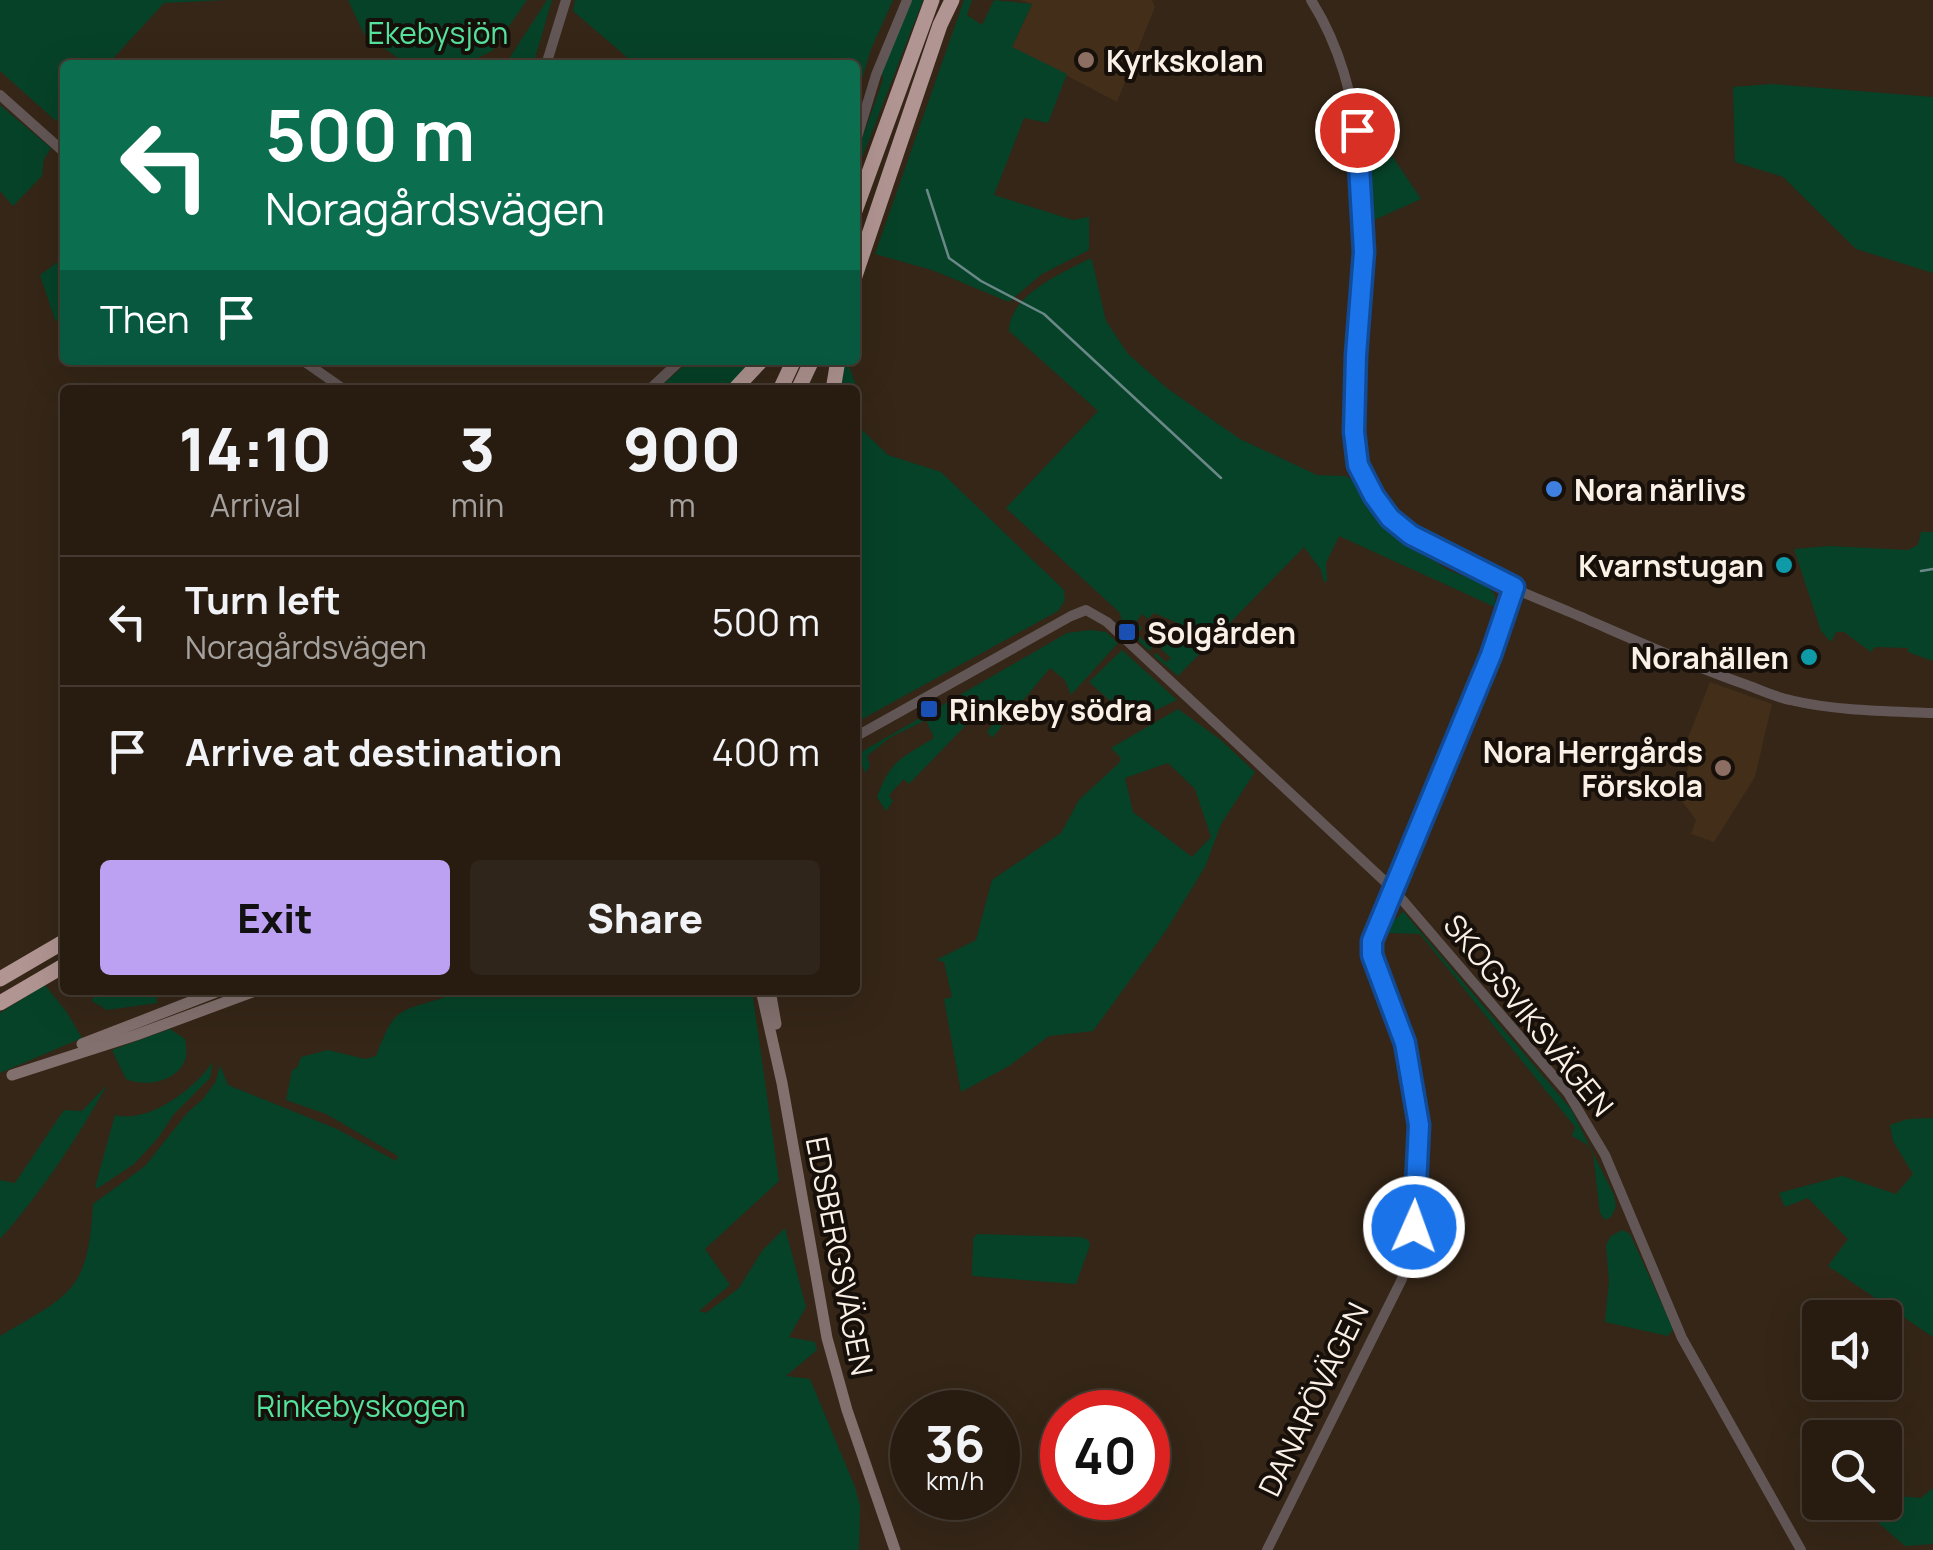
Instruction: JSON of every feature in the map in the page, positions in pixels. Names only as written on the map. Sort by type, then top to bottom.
[{"type":"highway","points":[[860,197],[932,0]]},
{"type":"highway","points":[[860,243],[952,0]]},
{"type":"highway","points":[[860,183],[907,66]]},
{"type":"highway","points":[[860,261],[890,169]]},
{"type":"highway","points":[[739,385],[757,365]]},
{"type":"highway","points":[[0,979],[60,943]]},
{"type":"highway","points":[[0,1003],[60,968]]},
{"type":"main road","points":[[179,1013],[212,995]]},
{"type":"main road","points":[[6,1077],[105,1038],[241,995]]},
{"type":"main road","name":"EDSBERGSVÄGEN","points":[[763,995],[827,1338],[895,1550]]},
{"type":"main road","name":"EDSBERGSVÄGEN","points":[[771,995],[782,1083]]},
{"type":"street","points":[[548,60],[566,0]]},
{"type":"street","points":[[860,128],[876,75],[907,0]]},
{"type":"street","points":[[1311,0],[1326,23],[1348,82],[1357,130],[1364,252],[1354,432],[1358,465],[1390,518],[1411,535],[1514,587],[1714,674],[1788,700],[1933,713]]},
{"type":"street","points":[[0,95],[60,149]]},
{"type":"street","points":[[309,365],[338,385]]},
{"type":"street","points":[[654,385],[676,365]]},
{"type":"street","name":"DANARÖVÄGEN","points":[[1267,1550],[1402,1279],[1414,1227],[1419,1125],[1405,1043],[1372,955],[1372,941],[1491,655],[1514,587]]},
{"type":"street","name":"SKOGSVIKSVÄGEN","points":[[860,733],[1071,616],[1086,610],[1097,614],[1394,889],[1556,1078],[1588,1122],[1682,1338],[1801,1550]]},
{"type":"shaded area","name":"Kyrkskolan","points":[[1020,0],[1152,0],[1155,7],[1117,102],[1012,47],[1032,4]]},
{"type":"shaded area","name":"Nora Herrgårds Förskola","points":[[1710,682],[1772,704],[1755,777],[1714,842],[1691,834],[1696,820],[1678,796],[1692,758],[1685,745]]},
{"type":"green space","points":[[0,0],[226,0],[164,3],[112,60],[60,60],[60,117],[56,121],[0,71]]},
{"type":"green space","name":"Ekebysjön","points":[[348,0],[527,0],[492,51],[473,60],[401,60],[364,34]]},
{"type":"green space","points":[[547,0],[552,0],[534,60],[508,60]]},
{"type":"green space","points":[[575,0],[893,0],[871,49],[860,86],[860,60],[630,60],[573,11]]},
{"type":"green space","points":[[911,0],[923,0],[860,163],[862,139],[883,80],[882,72]]},
{"type":"green space","points":[[964,0],[972,0],[967,15],[982,25],[994,0],[1032,4],[1012,47],[1067,74],[1048,123],[1024,118],[994,195],[1073,220],[1089,217],[1089,250],[1042,274],[1009,302],[932,270],[875,254]]},
{"type":"green space","points":[[1772,84],[1933,97],[1933,273],[1856,249],[1783,177],[1735,162],[1733,87]]},
{"type":"green space","points":[[0,105],[51,148],[44,159],[42,176],[13,206],[0,191]]},
{"type":"green space","points":[[1372,133],[1380,138],[1421,199],[1372,221],[1364,141]]},
{"type":"green space","points":[[1089,259],[1106,321],[1128,354],[1168,389],[1240,439],[1317,475],[1346,476],[1355,482],[1369,510],[1384,528],[1448,570],[1487,585],[1495,595],[1495,607],[1339,536],[1326,563],[1327,581],[1324,582],[1321,570],[1304,547],[1178,676],[1154,656],[1156,653],[1166,662],[1171,658],[1160,648],[1180,624],[1154,613],[1148,619],[1142,614],[1136,622],[1142,628],[1137,634],[1144,641],[1149,636],[1156,643],[1149,651],[1123,626],[1120,613],[1006,508],[1098,411],[1009,331],[1018,306],[1027,296]]},
{"type":"green space","points":[[60,261],[60,322],[55,320],[40,275]]},
{"type":"green space","points":[[684,365],[748,365],[730,385],[662,385]]},
{"type":"green space","points":[[844,365],[849,365],[855,385],[842,385]]},
{"type":"green space","points":[[860,421],[861,429],[888,455],[941,472],[1064,590],[1065,600],[1058,611],[860,720]]},
{"type":"green space","points":[[1921,532],[1933,532],[1933,661],[1908,652],[1908,648],[1875,647],[1871,652],[1844,632],[1836,632],[1831,642],[1821,631],[1794,549],[1829,546],[1908,550],[1918,545]]},
{"type":"green space","points":[[1106,632],[1118,643],[1071,695],[1065,680],[1050,668],[992,738],[987,731],[1005,710],[991,699],[909,784],[904,779],[889,795],[893,801],[886,811],[877,797],[887,775],[906,755],[934,738],[926,720],[891,737],[867,756],[870,766],[865,773],[860,760],[863,751],[1067,633]]},
{"type":"green space","points":[[1122,650],[1177,700],[1133,721],[1089,682]]},
{"type":"green space","points":[[1178,709],[1221,740],[1255,772],[1221,824],[1205,867],[1165,932],[1093,1031],[1049,1036],[1009,1066],[961,1092],[944,999],[952,997],[944,962],[936,960],[976,940],[992,880],[1061,833],[1079,800],[1119,763],[1121,758],[1111,748]],"holes":[[[1168,763],[1195,789],[1211,837],[1192,857],[1133,812],[1125,778]]]},
{"type":"green space","points":[[1403,911],[1571,1109],[1614,1195],[1616,1207],[1611,1217],[1605,1220],[1600,1213],[1593,1154],[1588,1145],[1572,1136],[1575,1127],[1420,934],[1388,933],[1380,955],[1383,921],[1386,916],[1396,919]]},
{"type":"green space","points":[[45,985],[82,1038],[0,1073],[0,1013]]},
{"type":"green space","points":[[94,995],[156,995],[157,1003],[107,1010],[92,1001]]},
{"type":"green space","name":"Rinkebyskogen","points":[[753,995],[779,1181],[705,1249],[730,1285],[699,1311],[706,1313],[739,1288],[762,1251],[785,1228],[806,1307],[789,1337],[815,1342],[817,1350],[786,1376],[810,1379],[855,1487],[860,1506],[859,1550],[0,1550],[0,1336],[44,1310],[71,1287],[86,1256],[93,1204],[145,1166],[203,1099],[216,1081],[220,1065],[228,1085],[337,1129],[396,1161],[398,1156],[326,1114],[286,1100],[292,1070],[301,1057],[328,1050],[365,1059],[376,1056],[387,1029],[399,1015],[443,998]]},
{"type":"green space","points":[[170,1029],[185,1039],[186,1057],[177,1072],[152,1082],[126,1079],[112,1050]]},
{"type":"green space","points":[[213,1062],[210,1078],[174,1114],[134,1164],[95,1187],[115,1115],[142,1114],[170,1102]]},
{"type":"green space","points":[[107,1085],[58,1165],[0,1239],[0,1180],[15,1183],[64,1110],[82,1111]]},
{"type":"green space","points":[[1933,1118],[1933,1337],[1902,1316],[1902,1300],[1878,1300],[1828,1266],[1848,1239],[1808,1198],[1785,1207],[1779,1193],[1842,1176],[1896,1194],[1913,1174],[1893,1141],[1890,1125],[1908,1119]]},
{"type":"green space","points":[[1622,1230],[1630,1234],[1673,1329],[1668,1336],[1605,1322],[1609,1281],[1606,1245],[1611,1236]]},
{"type":"green space","points":[[977,1234],[1081,1237],[1090,1245],[1076,1284],[972,1276],[973,1239]]},
{"type":"green space","points":[[1933,1488],[1933,1544],[1905,1546],[1875,1520],[1902,1520],[1902,1496],[1921,1498]]},
{"type":"waterway","points":[[927,190],[949,258],[981,281],[1044,314],[1221,478]]},
{"type":"waterway","points":[[1921,571],[1933,569]]},
{"type":"place","name":"Kyrkskolan","points":[[1086,60]]},
{"type":"place","name":"Nora närlivs","points":[[1554,489]]},
{"type":"place","name":"Kvarnstugan","points":[[1784,565]]},
{"type":"place","name":"Solgården","points":[[1127,632]]},
{"type":"place","name":"Norahällen","points":[[1809,657]]},
{"type":"place","name":"Rinkeby södra","points":[[929,709]]},
{"type":"place","name":"Nora Herrgårds Förskola","points":[[1723,768]]},
{"type":"route","points":[[1357,130],[1364,252],[1356,355],[1354,432],[1358,465],[1390,518],[1411,535],[1514,587],[1491,655],[1372,941],[1372,955],[1405,1043],[1419,1125],[1414,1227]]}]
